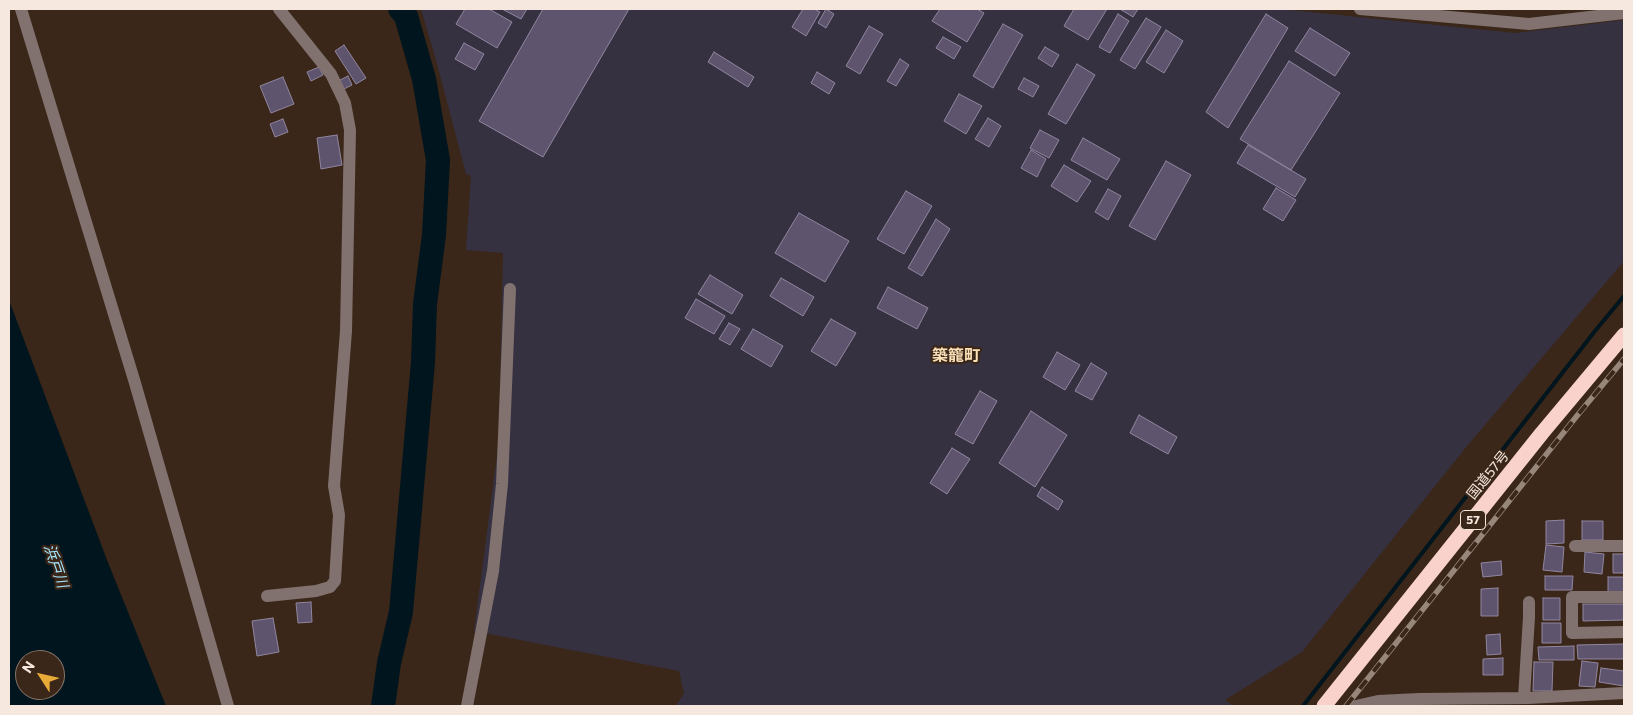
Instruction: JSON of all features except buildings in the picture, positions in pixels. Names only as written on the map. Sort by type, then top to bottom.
[{"type":"highway","name":"国道57号","points":[[1324,706],[1542,433],[1624,336]]},
{"type":"street","points":[[20,9],[135,383],[228,706]]},
{"type":"street","points":[[267,596],[316,592],[330,587],[335,581],[338,515],[334,486],[346,331],[350,130],[345,103],[331,74],[279,9]]},
{"type":"street","points":[[1360,9],[1528,24],[1620,12]]},
{"type":"street","points":[[467,706],[493,570],[502,484],[510,290]]},
{"type":"street","points":[[1575,546],[1624,546]]},
{"type":"street","points":[[1624,597],[1572,597],[1572,633],[1624,632]]},
{"type":"street","points":[[1524,698],[1529,617],[1528,602]]},
{"type":"street","points":[[1356,706],[1378,701],[1460,702],[1624,692]]},
{"type":"shaded area","points":[[421,9],[1280,9],[1515,33],[1624,20],[1624,261],[1467,446],[1302,652],[1225,700],[1233,706],[676,706],[684,693],[679,671],[474,631],[499,440],[503,253],[466,250],[471,176],[466,174]]},
{"type":"water","name":"浜戸川","points":[[9,300],[107,560],[166,706],[9,706]]},
{"type":"waterway","points":[[383,706],[389,663],[401,612],[423,362],[425,304],[434,235],[438,160],[424,79],[406,16],[400,9]]},
{"type":"waterway","points":[[1303,706],[1624,296]]},
{"type":"railway","points":[[1346,706],[1624,359]]},
{"type":"district","name":"築籠町","points":[[956,356]]}]
